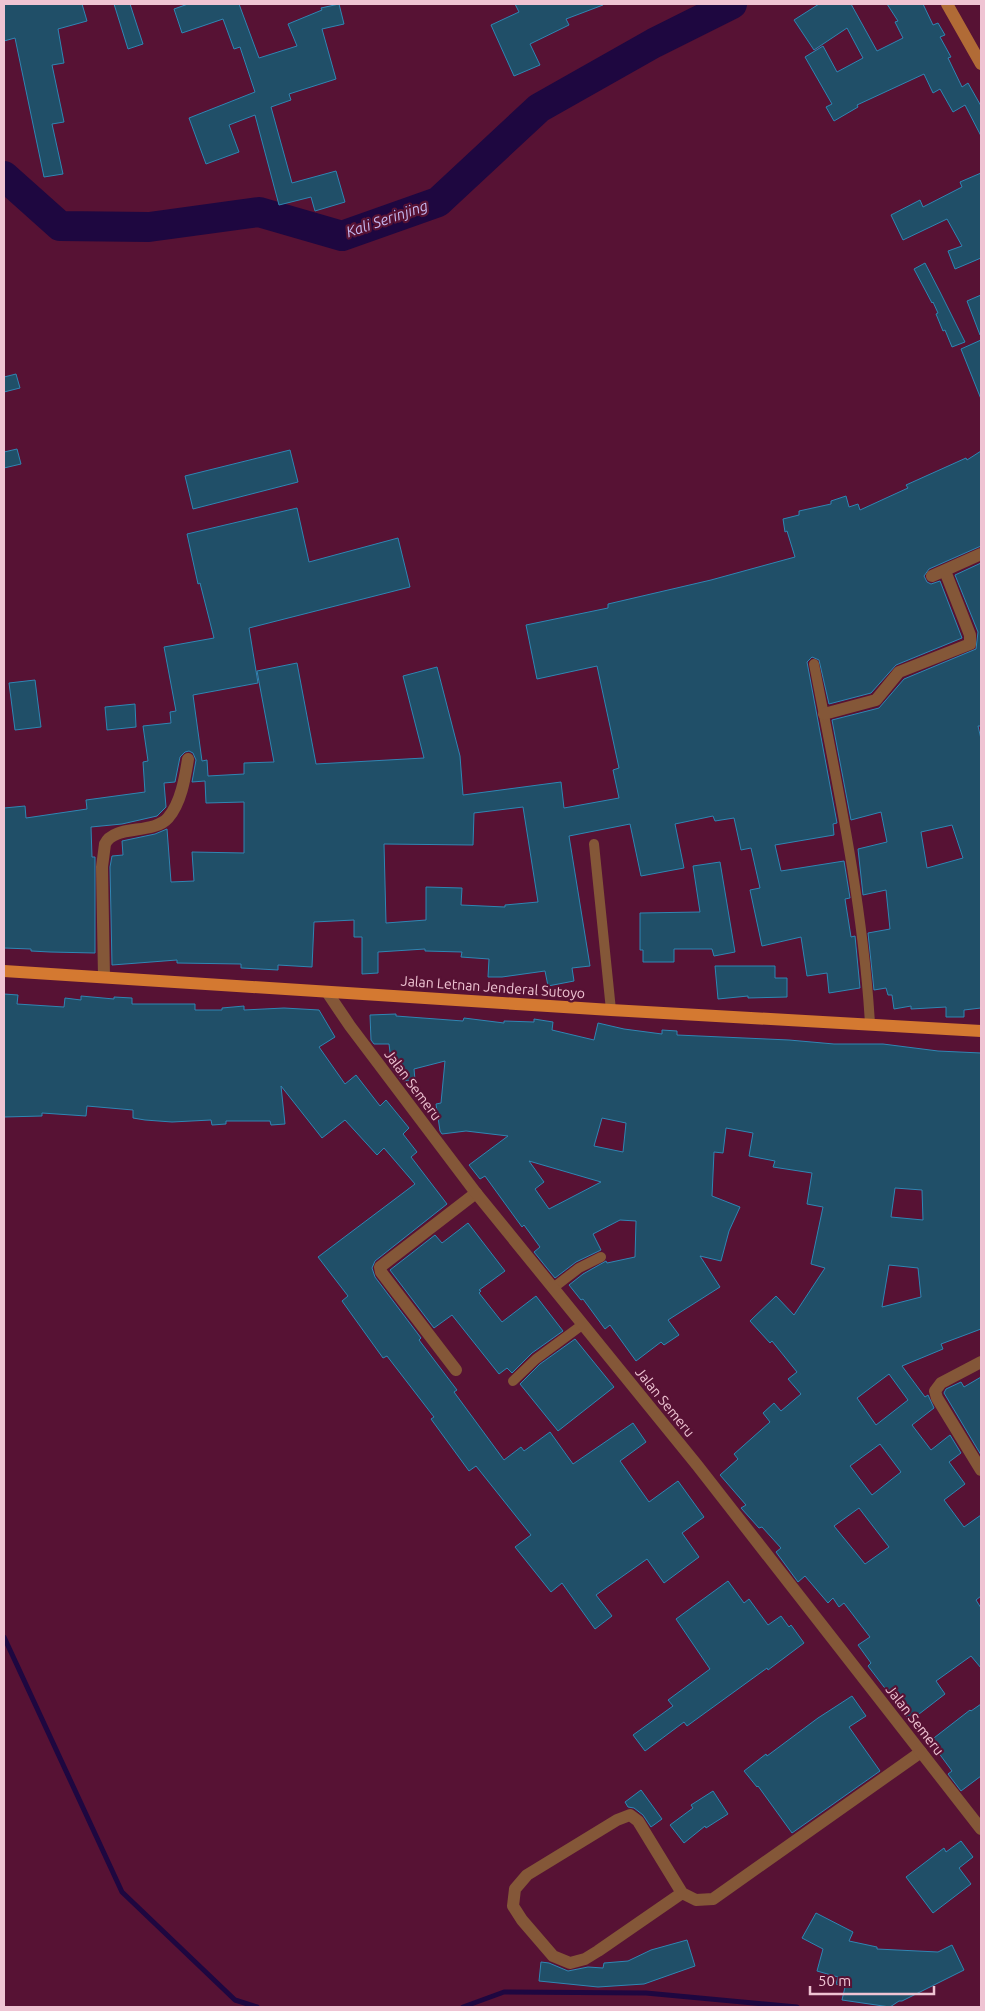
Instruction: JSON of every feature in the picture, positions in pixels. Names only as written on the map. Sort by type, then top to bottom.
[{"type":"main road","points":[[947,4],[981,64]]},
{"type":"main road","name":"Jalan Letnan Jenderal Sutoyo","points":[[4,971],[611,1010],[981,1031]]},
{"type":"street","points":[[932,576],[981,554]]},
{"type":"street","points":[[824,714],[876,700],[900,672],[970,644],[976,633],[945,571]]},
{"type":"street","points":[[104,977],[102,867],[105,844],[115,834],[158,825],[169,817],[180,792],[188,759]]},
{"type":"street","name":"Jalan Semeru","points":[[327,992],[355,1033],[476,1193],[697,1465],[981,1828]]},
{"type":"street","points":[[456,1370],[381,1272],[380,1267],[476,1193]]},
{"type":"street","points":[[981,1362],[941,1383],[935,1391],[937,1398],[981,1470]]},
{"type":"street","points":[[682,1893],[598,1951],[585,1959],[570,1964],[553,1956],[522,1920],[514,1906],[515,1890],[527,1875],[617,1820],[630,1815],[638,1821],[682,1893],[696,1900],[713,1899],[921,1752]]},
{"type":"lane","points":[[814,664],[851,865],[867,971],[870,1024]]},
{"type":"lane","points":[[594,844],[611,1010]]},
{"type":"lane","points":[[552,1288],[579,1268],[601,1257]]},
{"type":"lane","points":[[513,1381],[536,1359],[582,1325]]},
{"type":"building","points":[[4,4],[82,4],[87,21],[58,29],[64,63],[52,65],[64,122],[52,124],[63,174],[44,177],[15,38],[4,41]]},
{"type":"building","points":[[114,4],[130,4],[143,44],[128,49]]},
{"type":"building","points":[[188,4],[239,4],[259,58],[297,46],[288,24],[322,10],[321,8],[339,4],[344,24],[322,29],[336,79],[289,94],[291,100],[271,107],[292,183],[336,171],[345,202],[315,211],[311,197],[279,205],[255,115],[229,125],[239,152],[206,164],[189,118],[255,92],[240,47],[234,49],[223,19],[182,33],[174,9]]},
{"type":"building","points":[[515,4],[603,5],[566,19],[569,25],[530,44],[540,65],[514,76],[491,25],[519,12]]},
{"type":"building","points":[[819,4],[851,4],[877,51],[903,38],[895,22],[898,21],[887,4],[923,4],[933,25],[938,23],[945,35],[940,37],[951,57],[948,58],[962,87],[968,83],[981,106],[981,136],[965,105],[953,112],[940,89],[933,93],[924,74],[857,105],[858,107],[834,121],[826,107],[832,104],[805,57],[823,46],[837,72],[863,58],[847,28],[814,50],[794,20]]},
{"type":"building","points":[[981,173],[981,258],[955,269],[948,251],[962,246],[947,219],[903,240],[891,215],[920,200],[923,207],[962,187],[960,182]]},
{"type":"building","points":[[925,263],[965,342],[952,347],[945,330],[943,331],[933,302],[914,269]]},
{"type":"building","points":[[981,295],[981,335],[980,335],[967,301]]},
{"type":"building","points":[[981,340],[981,399],[961,349]]},
{"type":"building","points":[[16,374],[20,388],[4,392],[4,377]]},
{"type":"building","points":[[17,449],[21,464],[4,468],[4,452]]},
{"type":"building","points":[[290,450],[298,482],[193,509],[185,476]]},
{"type":"building","points":[[981,451],[981,546],[929,569],[924,576],[927,582],[931,584],[940,581],[962,638],[896,665],[871,693],[829,704],[819,660],[812,657],[807,662],[837,823],[833,824],[834,835],[775,845],[781,871],[844,861],[850,898],[845,899],[851,937],[855,936],[860,988],[829,993],[827,973],[807,976],[801,937],[762,946],[750,890],[760,888],[751,848],[741,850],[734,818],[715,821],[713,816],[675,824],[684,868],[641,876],[630,824],[569,836],[590,966],[572,968],[574,981],[548,986],[545,971],[488,977],[489,959],[461,957],[462,952],[425,951],[425,949],[378,952],[378,973],[362,974],[362,937],[354,937],[354,920],[314,922],[312,967],[278,965],[278,970],[241,968],[241,964],[177,963],[177,960],[112,965],[110,867],[112,856],[123,855],[122,841],[155,834],[167,829],[171,882],[194,881],[192,852],[244,853],[244,802],[206,803],[205,781],[192,782],[196,760],[193,753],[189,751],[180,757],[175,782],[164,783],[166,807],[157,816],[122,824],[91,827],[92,857],[95,857],[95,953],[31,951],[31,949],[4,948],[4,808],[25,806],[26,818],[87,809],[86,800],[145,792],[143,762],[148,761],[143,726],[171,723],[170,712],[176,711],[164,647],[214,638],[200,583],[198,584],[187,534],[297,508],[309,562],[398,538],[410,587],[249,628],[258,683],[193,695],[202,761],[207,760],[208,776],[244,774],[244,763],[274,762],[257,671],[297,663],[316,764],[424,758],[403,676],[437,667],[460,756],[463,795],[561,782],[564,808],[619,798],[613,770],[619,768],[597,666],[537,679],[526,625],[608,608],[608,604],[711,580],[795,557],[787,531],[785,532],[783,519],[799,515],[799,511],[831,504],[831,501],[846,496],[849,507],[858,504],[860,510],[908,488],[906,485],[966,458],[967,460]],"holes":[[[523,807],[538,902],[505,905],[505,907],[461,905],[462,888],[426,887],[426,920],[386,923],[384,844],[473,845],[474,813]]]},
{"type":"building","points":[[981,563],[981,726],[978,726],[981,739],[981,1008],[964,1010],[964,1017],[946,1017],[946,1007],[911,1009],[911,1006],[894,1009],[892,995],[888,995],[886,988],[874,990],[868,933],[890,929],[886,890],[863,895],[858,849],[887,842],[881,812],[851,820],[832,720],[879,708],[904,679],[976,649],[978,632],[955,575]],"holes":[[[952,825],[963,858],[927,868],[921,832]]]},
{"type":"building","points":[[35,680],[41,727],[15,730],[9,683]]},
{"type":"building","points":[[135,704],[136,727],[107,730],[105,707]]},
{"type":"building","points":[[720,862],[735,952],[714,956],[712,949],[674,949],[674,962],[643,962],[643,950],[640,950],[640,913],[700,912],[693,866]]},
{"type":"building","points":[[715,966],[775,966],[775,978],[787,978],[787,997],[748,998],[748,996],[718,999]]},
{"type":"building","points":[[4,994],[18,995],[17,1004],[64,1007],[65,998],[81,1000],[81,996],[114,999],[114,997],[132,998],[132,1004],[195,1004],[195,1010],[222,1010],[222,1008],[244,1006],[244,1010],[284,1008],[319,1010],[335,1037],[319,1047],[345,1084],[356,1075],[380,1106],[386,1100],[409,1128],[403,1134],[417,1152],[411,1157],[447,1204],[375,1261],[372,1268],[375,1277],[457,1390],[454,1392],[504,1460],[521,1447],[524,1451],[550,1432],[573,1464],[633,1423],[646,1442],[620,1461],[649,1502],[678,1481],[704,1517],[682,1533],[699,1557],[664,1583],[647,1559],[596,1595],[612,1616],[595,1629],[562,1583],[551,1592],[515,1547],[531,1535],[476,1466],[469,1471],[431,1419],[434,1417],[387,1356],[383,1358],[342,1301],[348,1296],[318,1257],[415,1184],[384,1148],[377,1155],[345,1120],[322,1138],[281,1086],[285,1124],[271,1125],[270,1121],[226,1121],[226,1124],[212,1125],[211,1120],[172,1122],[145,1120],[133,1118],[133,1110],[87,1106],[86,1116],[42,1113],[42,1116],[4,1117]]},
{"type":"building","points":[[396,1014],[396,1016],[463,1021],[464,1018],[504,1023],[504,1021],[534,1022],[534,1019],[553,1022],[552,1030],[594,1040],[598,1023],[624,1029],[662,1034],[662,1030],[677,1031],[677,1035],[834,1044],[883,1044],[938,1051],[981,1053],[981,1329],[941,1344],[943,1349],[902,1366],[925,1397],[928,1395],[934,1408],[912,1425],[931,1450],[950,1435],[961,1453],[949,1462],[965,1484],[944,1500],[964,1527],[981,1515],[981,1596],[976,1600],[981,1608],[981,1668],[971,1656],[936,1681],[945,1694],[910,1721],[868,1666],[871,1663],[858,1645],[870,1637],[844,1603],[839,1607],[833,1598],[828,1603],[805,1576],[798,1582],[776,1552],[781,1548],[741,1508],[746,1505],[720,1475],[738,1459],[734,1454],[770,1422],[763,1413],[774,1403],[781,1411],[801,1394],[788,1379],[797,1372],[772,1341],[770,1343],[750,1321],[776,1296],[794,1315],[825,1268],[811,1264],[823,1207],[807,1204],[812,1173],[773,1167],[775,1161],[749,1156],[753,1133],[726,1128],[723,1153],[714,1152],[712,1196],[740,1207],[729,1231],[721,1261],[700,1256],[720,1287],[668,1320],[679,1335],[664,1345],[661,1342],[636,1361],[610,1325],[605,1329],[583,1299],[581,1300],[569,1285],[583,1274],[606,1261],[607,1263],[635,1257],[636,1221],[620,1220],[593,1234],[601,1250],[576,1262],[555,1278],[534,1252],[540,1247],[524,1225],[522,1227],[485,1176],[480,1179],[469,1165],[508,1136],[466,1131],[442,1134],[436,1104],[441,1103],[445,1061],[414,1069],[415,1080],[402,1081],[392,1068],[389,1044],[374,1044],[371,1040],[370,1015]],"holes":[[[602,1118],[626,1123],[623,1152],[594,1146]],[[529,1161],[601,1182],[549,1209],[535,1189],[544,1182]],[[895,1188],[922,1190],[923,1220],[891,1217]],[[889,1265],[918,1268],[921,1297],[882,1307]],[[889,1374],[908,1400],[876,1425],[857,1398]],[[880,1444],[901,1472],[872,1495],[850,1466]],[[859,1508],[889,1547],[865,1564],[834,1526]]]},
{"type":"building","points":[[468,1223],[505,1271],[479,1290],[481,1291],[479,1293],[502,1322],[536,1296],[563,1331],[532,1353],[512,1373],[507,1368],[499,1374],[452,1315],[434,1328],[390,1270],[435,1235],[442,1243]]},
{"type":"building","points":[[575,1339],[614,1387],[558,1431],[520,1384],[540,1364]]},
{"type":"building","points":[[981,1377],[981,1455],[944,1393],[946,1389],[961,1382],[964,1387]]},
{"type":"building","points":[[728,1581],[744,1603],[749,1599],[768,1625],[781,1616],[789,1627],[791,1625],[804,1643],[687,1726],[684,1722],[645,1751],[633,1735],[673,1706],[668,1700],[710,1669],[676,1619]]},
{"type":"building","points":[[852,1696],[866,1716],[849,1727],[880,1771],[792,1833],[758,1786],[744,1771]]},
{"type":"building","points":[[981,1704],[981,1776],[961,1791],[948,1774],[952,1771],[930,1741],[970,1710]]},
{"type":"building","points":[[641,1790],[662,1819],[651,1827],[643,1815],[634,1808],[628,1807],[625,1802]]},
{"type":"building","points":[[713,1791],[728,1814],[706,1828],[705,1826],[684,1843],[670,1825],[693,1808],[691,1805]]},
{"type":"building","points":[[961,1841],[973,1857],[959,1868],[971,1884],[933,1913],[906,1877],[944,1848],[946,1852]]},
{"type":"building","points":[[816,1913],[853,1932],[849,1941],[877,1947],[877,1949],[938,1952],[952,1945],[964,1970],[890,2007],[842,2000],[845,1987],[836,1984],[838,1977],[817,1971],[823,1949],[802,1938]]},
{"type":"building","points":[[687,1940],[695,1966],[644,1984],[598,1987],[539,1981],[541,1962],[549,1963],[568,1971],[588,1967],[603,1968],[604,1963],[628,1961],[651,1950]]},
{"type":"waterway","name":"Kali Serinjing","points":[[4,176],[60,226],[149,227],[259,212],[342,236],[438,202],[539,108],[654,43],[732,4]]},
{"type":"waterway","points":[[4,1637],[122,1892],[235,2000],[257,2007]]},
{"type":"waterway","points":[[463,2007],[504,1992],[646,1993],[797,2007]]}]
